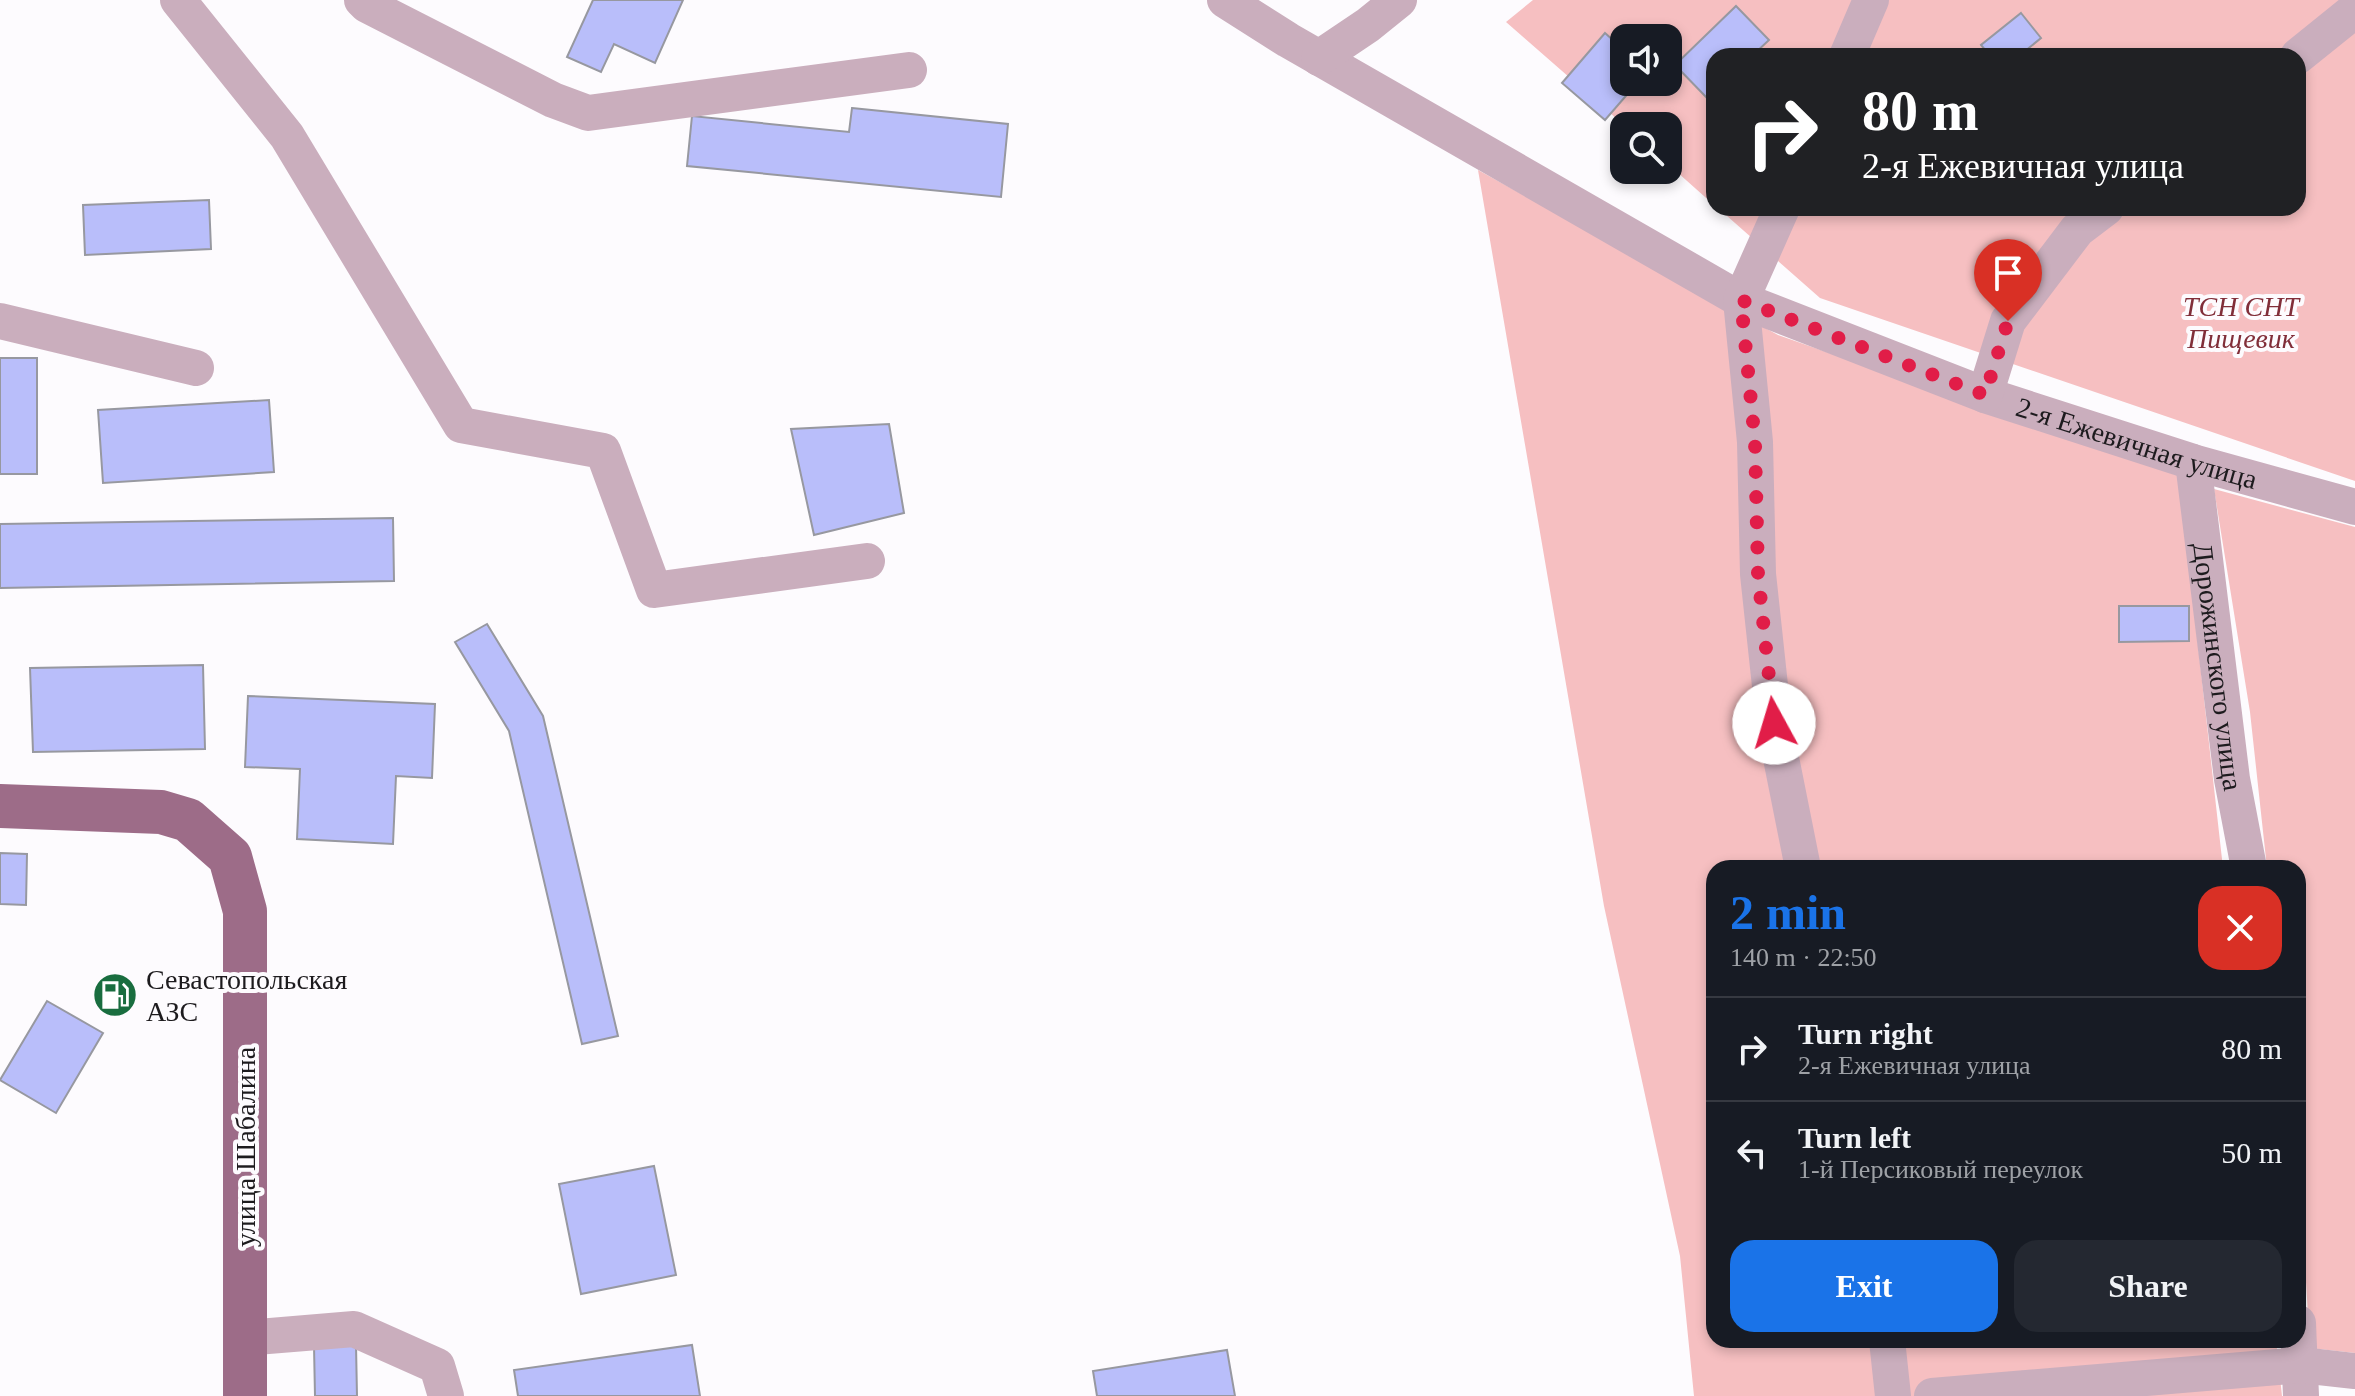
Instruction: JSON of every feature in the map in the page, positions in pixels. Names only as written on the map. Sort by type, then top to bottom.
[{"type":"main road","name":"улица Шабалина","points":[[0,806],[161,812],[188,820],[230,857],[245,911],[245,1396]]},
{"type":"lane","points":[[178,0],[287,136],[461,425],[603,451],[654,590],[867,561]]},
{"type":"lane","points":[[362,0],[553,100],[588,113],[909,70]]},
{"type":"lane","name":"2-я Ежевичная улица","points":[[1225,0],[1319,58],[1741,300],[1985,395],[2193,462],[2355,507]]},
{"type":"lane","points":[[1319,58],[1399,0]]},
{"type":"lane","points":[[1850,48],[1871,0]]},
{"type":"lane","points":[[2306,50],[2355,10]]},
{"type":"lane","points":[[1778,216],[1741,300],[1755,442],[1758,574],[1774,723],[1801,860]]},
{"type":"lane","points":[[1985,395],[2008,321],[2077,230],[2095,216]]},
{"type":"lane","points":[[0,321],[196,368]]},
{"type":"lane","name":"Дорожинского улица","points":[[2193,462],[2232,779],[2247,860]]},
{"type":"lane","points":[[245,1338],[354,1329],[437,1366],[446,1396]]},
{"type":"lane","points":[[1888,1348],[1893,1396]]},
{"type":"lane","points":[[2299,1348],[2301,1381]]},
{"type":"lane","points":[[1932,1396],[2301,1381],[2355,1371]]},
{"type":"green space","name":"ТСН СНТ Пищевик","points":[[1533,0],[2355,0],[2355,481],[1820,298],[1727,216],[2306,216],[2306,48],[1706,48],[1706,198],[1682,176],[1682,112],[1610,113],[1506,22]]},
{"type":"green space","points":[[1478,170],[1778,335],[2179,476],[2222,860],[1706,860],[1706,1348],[2277,1348],[2282,1396],[1694,1396],[1680,1256],[1604,906]]},
{"type":"green space","points":[[2214,489],[2355,527],[2355,1353],[2310,1348],[2306,1282],[2306,860],[2266,860],[2250,712]]},
{"type":"building","points":[[593,0],[683,0],[655,63],[614,44],[601,72],[567,57]]},
{"type":"building","points":[[1736,6],[1769,40],[1760,48],[1706,48],[1706,97],[1682,72],[1682,58]]},
{"type":"building","points":[[2021,13],[2041,38],[2029,48],[1983,48],[1981,45]]},
{"type":"building","points":[[1605,33],[1610,37],[1610,96],[1626,96],[1605,120],[1562,83]]},
{"type":"building","points":[[852,108],[1008,124],[1001,197],[687,166],[692,116],[849,132]]},
{"type":"building","points":[[209,200],[211,249],[85,255],[83,205]]},
{"type":"building","points":[[0,358],[37,358],[37,474],[0,474]]},
{"type":"building","points":[[269,400],[274,472],[103,483],[98,410]]},
{"type":"building","points":[[889,424],[904,513],[814,535],[791,429]]},
{"type":"building","points":[[393,518],[394,581],[0,588],[0,524]]},
{"type":"building","points":[[2119,606],[2189,606],[2189,641],[2119,642]]},
{"type":"building","points":[[487,624],[543,716],[618,1036],[582,1044],[509,731],[455,642]]},
{"type":"building","points":[[203,665],[205,749],[33,752],[30,668]]},
{"type":"building","points":[[248,696],[435,704],[432,778],[396,776],[393,844],[297,839],[300,769],[245,767]]},
{"type":"building","points":[[0,853],[27,854],[26,905],[0,904]]},
{"type":"building","points":[[47,1001],[103,1033],[56,1113],[0,1080]]},
{"type":"building","points":[[654,1166],[676,1275],[581,1294],[559,1184]]},
{"type":"building","points":[[356,1345],[357,1396],[315,1396],[314,1346]]},
{"type":"building","points":[[692,1345],[700,1396],[518,1396],[514,1370]]},
{"type":"building","points":[[1227,1350],[1235,1396],[1097,1396],[1093,1371]]},
{"type":"place","name":"Севастопольская АЗС","points":[[115,995]]},
{"type":"route","points":[[1774,723],[1758,574],[1755,442],[1741,300],[1985,395],[2008,321]]}]
